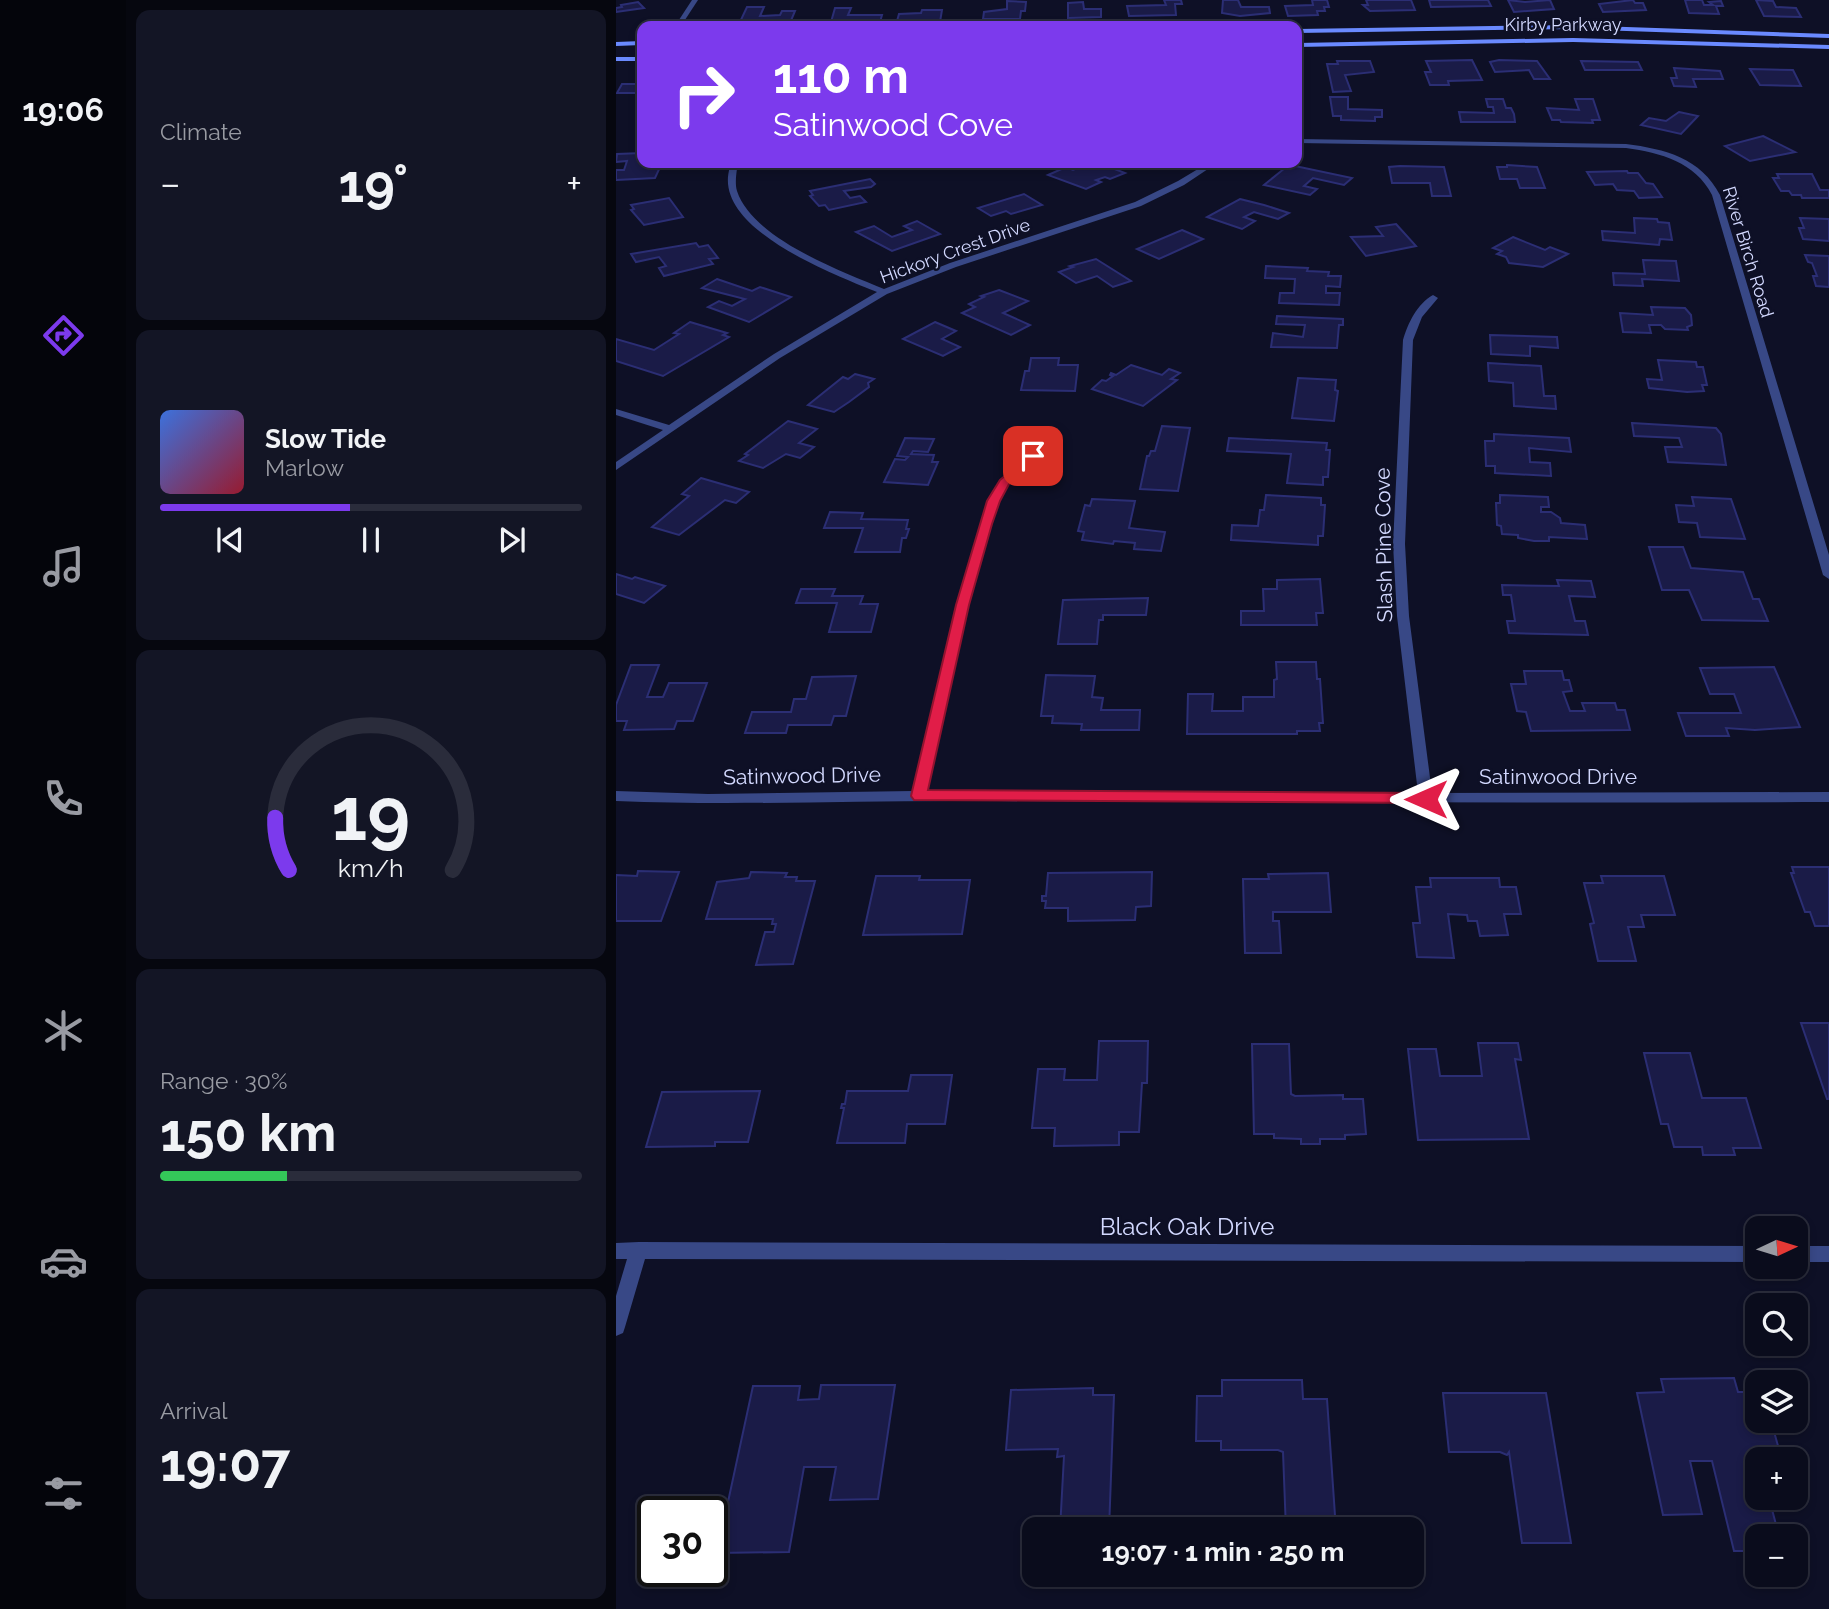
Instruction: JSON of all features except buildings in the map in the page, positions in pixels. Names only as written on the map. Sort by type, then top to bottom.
[{"type":"main road","name":"Kirby Parkway","points":[[1302,31],[1568,27],[1829,36]]},
{"type":"main road","name":"Kirby Parkway","points":[[1302,45],[1573,40],[1829,47]]},
{"type":"main road","points":[[616,44],[637,43]]},
{"type":"main road","points":[[616,60],[637,59]]},
{"type":"street","points":[[681,21],[695,0]]},
{"type":"street","name":"River Birch Road","points":[[1302,141],[1614,145],[1662,153],[1695,168],[1706,177],[1716,195],[1829,575]]},
{"type":"street","name":"Hickory Crest Drive","points":[[616,467],[777,356],[884,292],[953,265],[1138,204],[1181,184],[1205,168]]},
{"type":"street","points":[[733,169],[735,197],[765,230],[817,263],[884,292]]},
{"type":"street","name":"Slash Pine Cove","points":[[1426,799],[1403,617],[1399,521],[1408,340],[1411,325],[1433,298]]},
{"type":"street","points":[[616,412],[670,429]]},
{"type":"street","points":[[919,796],[962,605],[985,524],[993,501],[1004,482],[1033,456]]},
{"type":"street","name":"Satinwood Drive","points":[[616,796],[1426,799],[1829,796]]},
{"type":"street","name":"Black Oak Drive","points":[[616,1251],[1745,1254]]},
{"type":"street","points":[[616,1327],[639,1251]]},
{"type":"street","points":[[1808,1254],[1829,1254]]},
{"type":"route","points":[[1033,456],[1004,482],[993,501],[985,524],[962,605],[919,796],[1426,799]]}]
